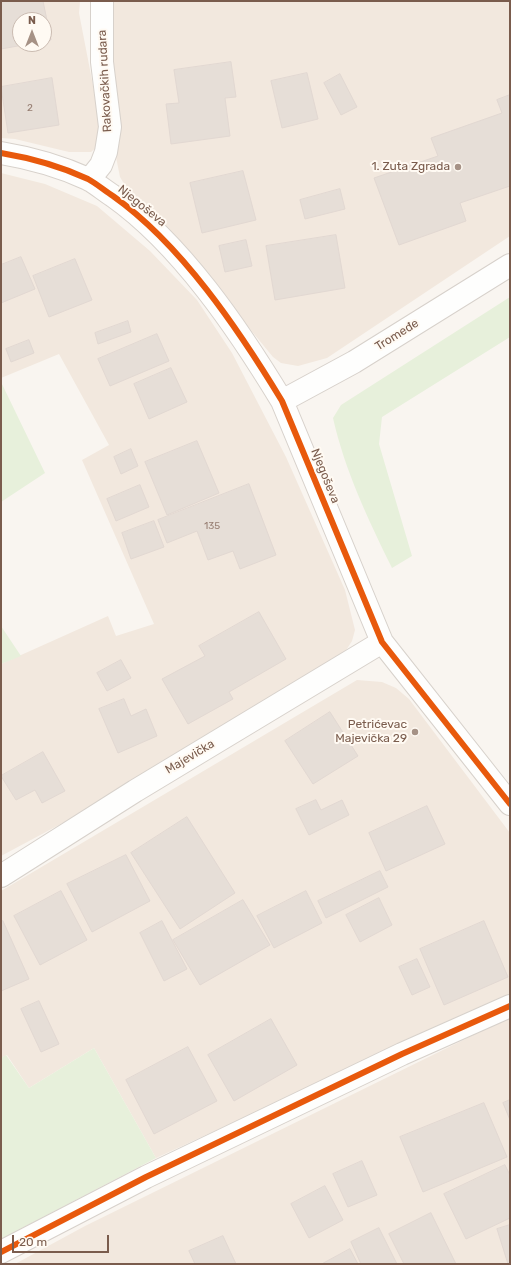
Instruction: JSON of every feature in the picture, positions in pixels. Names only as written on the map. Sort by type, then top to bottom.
[{"type":"street","name":"Rakovačkih rudara","points":[[89,180],[101,165],[106,152],[110,127],[102,62],[102,1]]},
{"type":"street","name":"Njegoševa","points":[[1,153],[36,159],[89,180],[130,208],[160,235],[214,299],[262,368],[282,401],[382,642],[510,804]]},
{"type":"street","name":"Tromeđe","points":[[282,401],[354,362],[510,265]]},
{"type":"street","name":"Majevička","points":[[1,876],[135,791],[382,642]]},
{"type":"street","points":[[1,1252],[78,1210],[415,1048],[510,1006]]},
{"type":"shaded area","points":[[1,1],[80,1],[79,13],[102,132],[97,147],[91,152],[69,152],[15,139],[1,138]]},
{"type":"shaded area","points":[[110,1],[510,1],[510,236],[327,358],[298,366],[281,363],[273,357],[156,215],[129,192],[120,177],[116,157]]},
{"type":"shaded area","points":[[1,173],[45,184],[97,206],[150,251],[197,300],[232,353],[286,457],[345,590],[355,630],[352,641],[343,655],[72,818],[1,856],[1,664],[108,616],[116,636],[154,624],[82,460],[109,445],[59,354],[1,378]]},
{"type":"shaded area","points":[[357,680],[382,682],[396,688],[409,699],[510,833],[510,995],[156,1158],[94,1048],[29,1088],[7,1055],[1,1058],[1,891]]},
{"type":"shaded area","points":[[510,1017],[510,1264],[15,1264],[85,1226]]},
{"type":"green space","points":[[510,297],[510,337],[382,417],[379,444],[412,556],[392,568],[366,513],[351,476],[333,418],[341,405]]},
{"type":"green space","points":[[1,382],[45,473],[1,502]]},
{"type":"green space","points":[[1,626],[21,656],[1,664]]},
{"type":"green space","points":[[94,1048],[156,1158],[1,1239],[1,1058],[6,1055],[29,1088]]},
{"type":"building","points":[[1,1],[43,1],[45,12],[12,12],[12,47],[1,49]]},
{"type":"building","points":[[231,62],[236,97],[225,98],[230,136],[171,144],[166,104],[179,103],[174,70]]},
{"type":"building","points":[[307,73],[318,119],[282,128],[271,81]]},
{"type":"building","points":[[340,74],[357,107],[341,115],[324,83]]},
{"type":"building","points":[[52,78],[59,125],[8,133],[1,87]]},
{"type":"building","name":"1. Zuta Zgrada","points":[[510,95],[510,186],[460,203],[466,221],[399,245],[374,178],[438,156],[431,138],[502,113],[497,100]]},
{"type":"building","points":[[243,171],[256,220],[202,233],[190,183]]},
{"type":"building","points":[[340,189],[345,209],[305,219],[300,200]]},
{"type":"building","points":[[336,235],[345,288],[275,300],[266,246]]},
{"type":"building","points":[[246,240],[252,266],[225,272],[219,246]]},
{"type":"building","points":[[21,257],[35,289],[1,303],[1,265]]},
{"type":"building","points":[[75,259],[92,300],[49,317],[33,276]]},
{"type":"building","points":[[128,321],[131,332],[98,344],[95,333]]},
{"type":"building","points":[[157,334],[169,361],[110,386],[98,359]]},
{"type":"building","points":[[29,340],[34,353],[11,362],[6,349]]},
{"type":"building","points":[[171,368],[187,402],[149,419],[134,384]]},
{"type":"building","points":[[197,441],[219,493],[167,515],[145,462]]},
{"type":"building","points":[[131,449],[138,466],[121,474],[114,457]]},
{"type":"building","points":[[249,484],[276,555],[240,569],[233,551],[208,560],[197,531],[167,543],[158,520]]},
{"type":"building","points":[[140,485],[149,507],[116,521],[107,499]]},
{"type":"building","points":[[154,521],[164,547],[131,559],[122,533]]},
{"type":"building","points":[[259,612],[286,659],[229,692],[233,699],[188,724],[162,679],[205,656],[199,646]]},
{"type":"building","points":[[121,660],[131,678],[107,691],[97,673]]},
{"type":"building","points":[[124,699],[131,716],[146,709],[157,736],[118,753],[99,709]]},
{"type":"building","points":[[330,712],[358,756],[313,784],[285,741]]},
{"type":"building","points":[[43,752],[65,791],[42,803],[35,790],[16,800],[1,776]]},
{"type":"building","points":[[316,800],[321,810],[342,800],[349,815],[309,835],[296,809]]},
{"type":"building","points":[[427,806],[445,844],[386,871],[369,833]]},
{"type":"building","points":[[187,817],[235,893],[180,929],[131,853]]},
{"type":"building","points":[[126,855],[150,901],[92,932],[67,884]]},
{"type":"building","points":[[380,871],[388,887],[326,918],[318,901]]},
{"type":"building","points":[[61,891],[87,940],[40,965],[14,916]]},
{"type":"building","points":[[306,891],[322,923],[274,948],[257,916]]},
{"type":"building","points":[[379,898],[392,925],[360,942],[346,915]]},
{"type":"building","points":[[243,900],[270,945],[200,985],[173,940]]},
{"type":"building","points":[[3,921],[29,979],[1,991],[1,922]]},
{"type":"building","points":[[162,921],[187,969],[164,981],[140,933]]},
{"type":"building","points":[[484,921],[508,977],[444,1005],[420,949]]},
{"type":"building","points":[[417,959],[430,987],[412,995],[399,967]]},
{"type":"building","points":[[39,1001],[59,1044],[41,1052],[21,1009]]},
{"type":"building","points":[[271,1019],[297,1065],[234,1101],[208,1055]]},
{"type":"building","points":[[188,1047],[217,1101],[154,1134],[126,1080]]},
{"type":"building","points":[[510,1100],[510,1120],[503,1103]]},
{"type":"building","points":[[484,1103],[507,1157],[423,1192],[400,1137]]},
{"type":"building","points":[[362,1161],[377,1195],[348,1207],[333,1174]]},
{"type":"building","points":[[505,1165],[510,1175],[510,1218],[466,1239],[444,1194]]},
{"type":"building","points":[[325,1186],[343,1220],[309,1238],[291,1204]]},
{"type":"building","points":[[431,1213],[456,1264],[404,1264],[389,1234]]},
{"type":"building","points":[[510,1225],[510,1264],[508,1264],[497,1229]]},
{"type":"building","points":[[379,1228],[397,1264],[361,1264],[351,1242]]},
{"type":"building","points":[[223,1236],[236,1264],[195,1264],[189,1251]]},
{"type":"building","points":[[350,1249],[358,1264],[322,1264]]},
{"type":"cycle path","points":[[1,153],[56,166],[95,183],[138,216],[162,238],[207,290],[247,346],[282,401],[382,642],[510,804]]},
{"type":"cycle path","points":[[1,1252],[146,1177],[402,1054],[510,1006]]},
{"type":"place","name":"1. Zuta Zgrada","points":[[458,167]]},
{"type":"place","name":"Petrićevac Majevička 29","points":[[415,732]]}]
